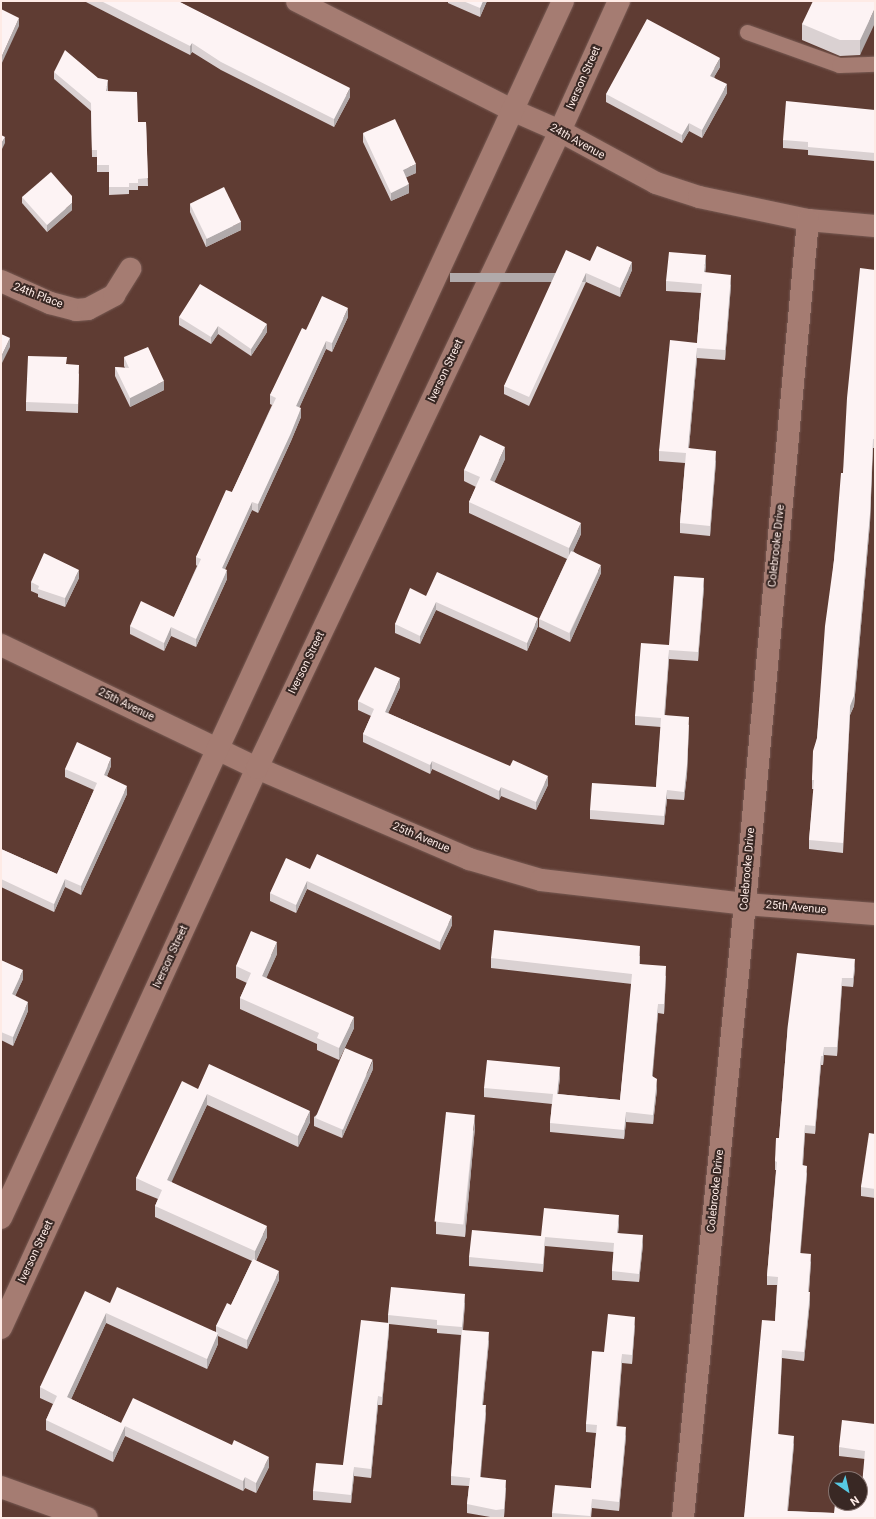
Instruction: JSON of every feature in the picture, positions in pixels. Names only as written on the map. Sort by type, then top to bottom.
[{"type":"street","name":"24th Avenue","points":[[297,1],[512,110],[560,131],[617,164],[656,183],[699,197],[808,220],[875,226]]},
{"type":"street","points":[[1,1218],[219,749],[563,1]]},
{"type":"street","name":"Iverson Street","points":[[1,1328],[258,768],[560,131],[619,1]]},
{"type":"street","name":"Colebrooke Drive","points":[[683,1518],[745,904],[808,220]]},
{"type":"street","name":"24th Place","points":[[1,282],[50,303],[76,310],[88,309],[114,295],[130,269]]},
{"type":"street","name":"25th Avenue","points":[[1,645],[258,768],[470,859],[541,880],[745,904],[875,914]]},
{"type":"street","points":[[1,1487],[87,1518]]},
{"type":"lane","points":[[747,32],[839,65],[875,64]]},
{"type":"building","points":[[101,1],[178,1],[350,88],[334,119],[221,62],[192,43],[190,46]]},
{"type":"building","points":[[463,1],[483,1],[480,8]]},
{"type":"building","points":[[813,1],[875,1],[875,8],[860,40],[840,40],[802,24]]},
{"type":"building","points":[[1,9],[19,18],[1,58]]},
{"type":"building","points":[[647,19],[720,58],[710,76],[727,84],[702,130],[689,123],[682,135],[606,94]]},
{"type":"building","points":[[65,50],[98,78],[108,80],[106,91],[137,92],[138,122],[146,122],[148,178],[138,179],[138,183],[129,183],[129,187],[109,187],[109,165],[97,165],[97,150],[92,150],[91,103],[54,72]]},
{"type":"building","points":[[786,101],[875,110],[875,153],[808,147],[808,142],[783,140]]},
{"type":"building","points":[[395,119],[416,164],[403,170],[409,184],[391,193],[363,133]]},
{"type":"building","points":[[1,135],[5,137],[1,144]]},
{"type":"building","points":[[51,172],[72,196],[72,203],[47,225],[22,197]]},
{"type":"building","points":[[224,187],[241,222],[207,239],[190,204]]},
{"type":"building","points":[[597,246],[632,262],[620,288],[586,273],[529,397],[504,386],[566,250],[590,261]]},
{"type":"building","points":[[669,252],[706,255],[704,272],[731,275],[725,350],[697,348],[688,448],[716,451],[710,526],[680,523],[686,453],[659,451],[670,340],[697,343],[702,284],[666,281]]},
{"type":"building","points":[[860,268],[875,270],[875,439],[873,439],[870,514],[854,696],[850,706],[843,843],[809,840],[814,780],[812,780],[813,751],[817,738],[825,626],[834,560],[841,473],[843,473],[847,398]]},
{"type":"building","points":[[200,284],[267,324],[251,349],[218,326],[211,337],[179,317]]},
{"type":"building","points":[[322,296],[348,308],[332,343],[326,341],[296,406],[301,408],[291,433],[258,504],[252,502],[222,568],[227,570],[196,639],[171,627],[164,643],[130,626],[141,601],[174,617],[201,559],[196,557],[226,490],[232,492],[276,398],[270,395],[302,328],[306,330]]},
{"type":"building","points":[[1,334],[10,338],[1,357]]},
{"type":"building","points":[[148,347],[164,381],[130,398],[115,367],[129,368],[124,357]]},
{"type":"building","points":[[28,356],[67,357],[66,364],[79,365],[78,404],[26,402]]},
{"type":"building","points":[[480,435],[505,447],[490,480],[581,523],[569,548],[469,502],[480,477],[464,470]]},
{"type":"building","points":[[571,551],[601,565],[569,633],[539,619]]},
{"type":"building","points":[[44,553],[79,570],[65,598],[38,589],[39,586],[31,582]]},
{"type":"building","points":[[437,572],[538,618],[527,643],[436,602],[420,636],[395,624],[410,588],[426,596]]},
{"type":"building","points":[[674,576],[704,578],[698,652],[669,650],[664,715],[689,717],[684,792],[667,790],[664,816],[590,810],[592,783],[656,787],[661,718],[635,716],[641,643],[669,645]]},
{"type":"building","points":[[375,667],[400,678],[385,712],[510,766],[513,760],[548,776],[536,802],[501,787],[499,791],[432,761],[430,765],[363,734],[374,709],[358,701]]},
{"type":"building","points":[[77,742],[111,758],[104,775],[127,786],[81,886],[65,879],[54,904],[1,879],[1,849],[57,874],[97,783],[65,769]]},
{"type":"building","points":[[317,854],[452,916],[440,942],[307,881],[296,905],[270,893],[286,858],[310,869]]},
{"type":"building","points":[[494,930],[640,946],[639,964],[666,966],[664,1004],[658,1004],[652,1076],[657,1079],[653,1115],[626,1112],[624,1130],[550,1123],[553,1094],[484,1088],[487,1060],[560,1067],[557,1094],[620,1100],[632,974],[491,958]]},
{"type":"building","points":[[251,931],[277,942],[262,976],[354,1017],[339,1048],[317,1038],[319,1033],[240,998],[251,973],[236,966]]},
{"type":"building","points":[[797,953],[855,959],[853,978],[842,978],[837,1047],[824,1047],[823,1056],[821,1056],[815,1126],[805,1125],[802,1165],[807,1166],[800,1253],[811,1254],[808,1292],[810,1292],[804,1352],[782,1350],[778,1434],[794,1436],[787,1511],[834,1513],[834,1511],[868,1511],[868,1471],[863,1471],[865,1451],[839,1447],[842,1420],[875,1424],[875,1518],[744,1518],[762,1320],[775,1321],[778,1277],[767,1276],[777,1162],[775,1161],[776,1138],[779,1138],[788,1024]]},
{"type":"building","points":[[1,960],[23,970],[12,994],[28,1002],[13,1037],[1,1032]]},
{"type":"building","points":[[345,1048],[373,1060],[343,1130],[315,1118]]},
{"type":"building","points":[[209,1064],[310,1111],[298,1136],[207,1094],[167,1180],[267,1226],[255,1251],[155,1206],[162,1190],[136,1178],[182,1081],[198,1089]]},
{"type":"building","points":[[446,1112],[475,1115],[463,1224],[435,1221]]},
{"type":"building","points":[[869,1133],[875,1134],[875,1189],[861,1187]]},
{"type":"building","points":[[544,1208],[619,1215],[617,1233],[643,1235],[639,1274],[612,1271],[614,1243],[545,1237],[543,1264],[469,1257],[472,1230],[541,1236]]},
{"type":"building","points":[[253,1259],[279,1271],[247,1340],[216,1326],[227,1303],[231,1305]]},
{"type":"building","points":[[117,1287],[218,1333],[207,1359],[106,1313],[67,1397],[121,1423],[133,1398],[232,1445],[234,1440],[269,1457],[256,1483],[245,1477],[243,1481],[125,1426],[113,1452],[46,1420],[57,1396],[40,1387],[85,1291],[110,1303]]},
{"type":"building","points":[[391,1287],[465,1294],[462,1327],[437,1325],[437,1320],[388,1315]]},
{"type":"building","points":[[608,1314],[635,1317],[632,1355],[622,1354],[616,1426],[626,1427],[619,1502],[592,1499],[590,1516],[552,1513],[555,1485],[591,1488],[597,1425],[586,1424],[592,1351],[604,1352]]},
{"type":"building","points":[[361,1320],[389,1323],[382,1397],[378,1396],[371,1469],[354,1467],[351,1495],[313,1491],[316,1463],[343,1465]]},
{"type":"building","points":[[462,1330],[489,1332],[482,1405],[486,1405],[480,1477],[506,1480],[504,1509],[496,1510],[467,1504],[470,1478],[451,1476]]}]
